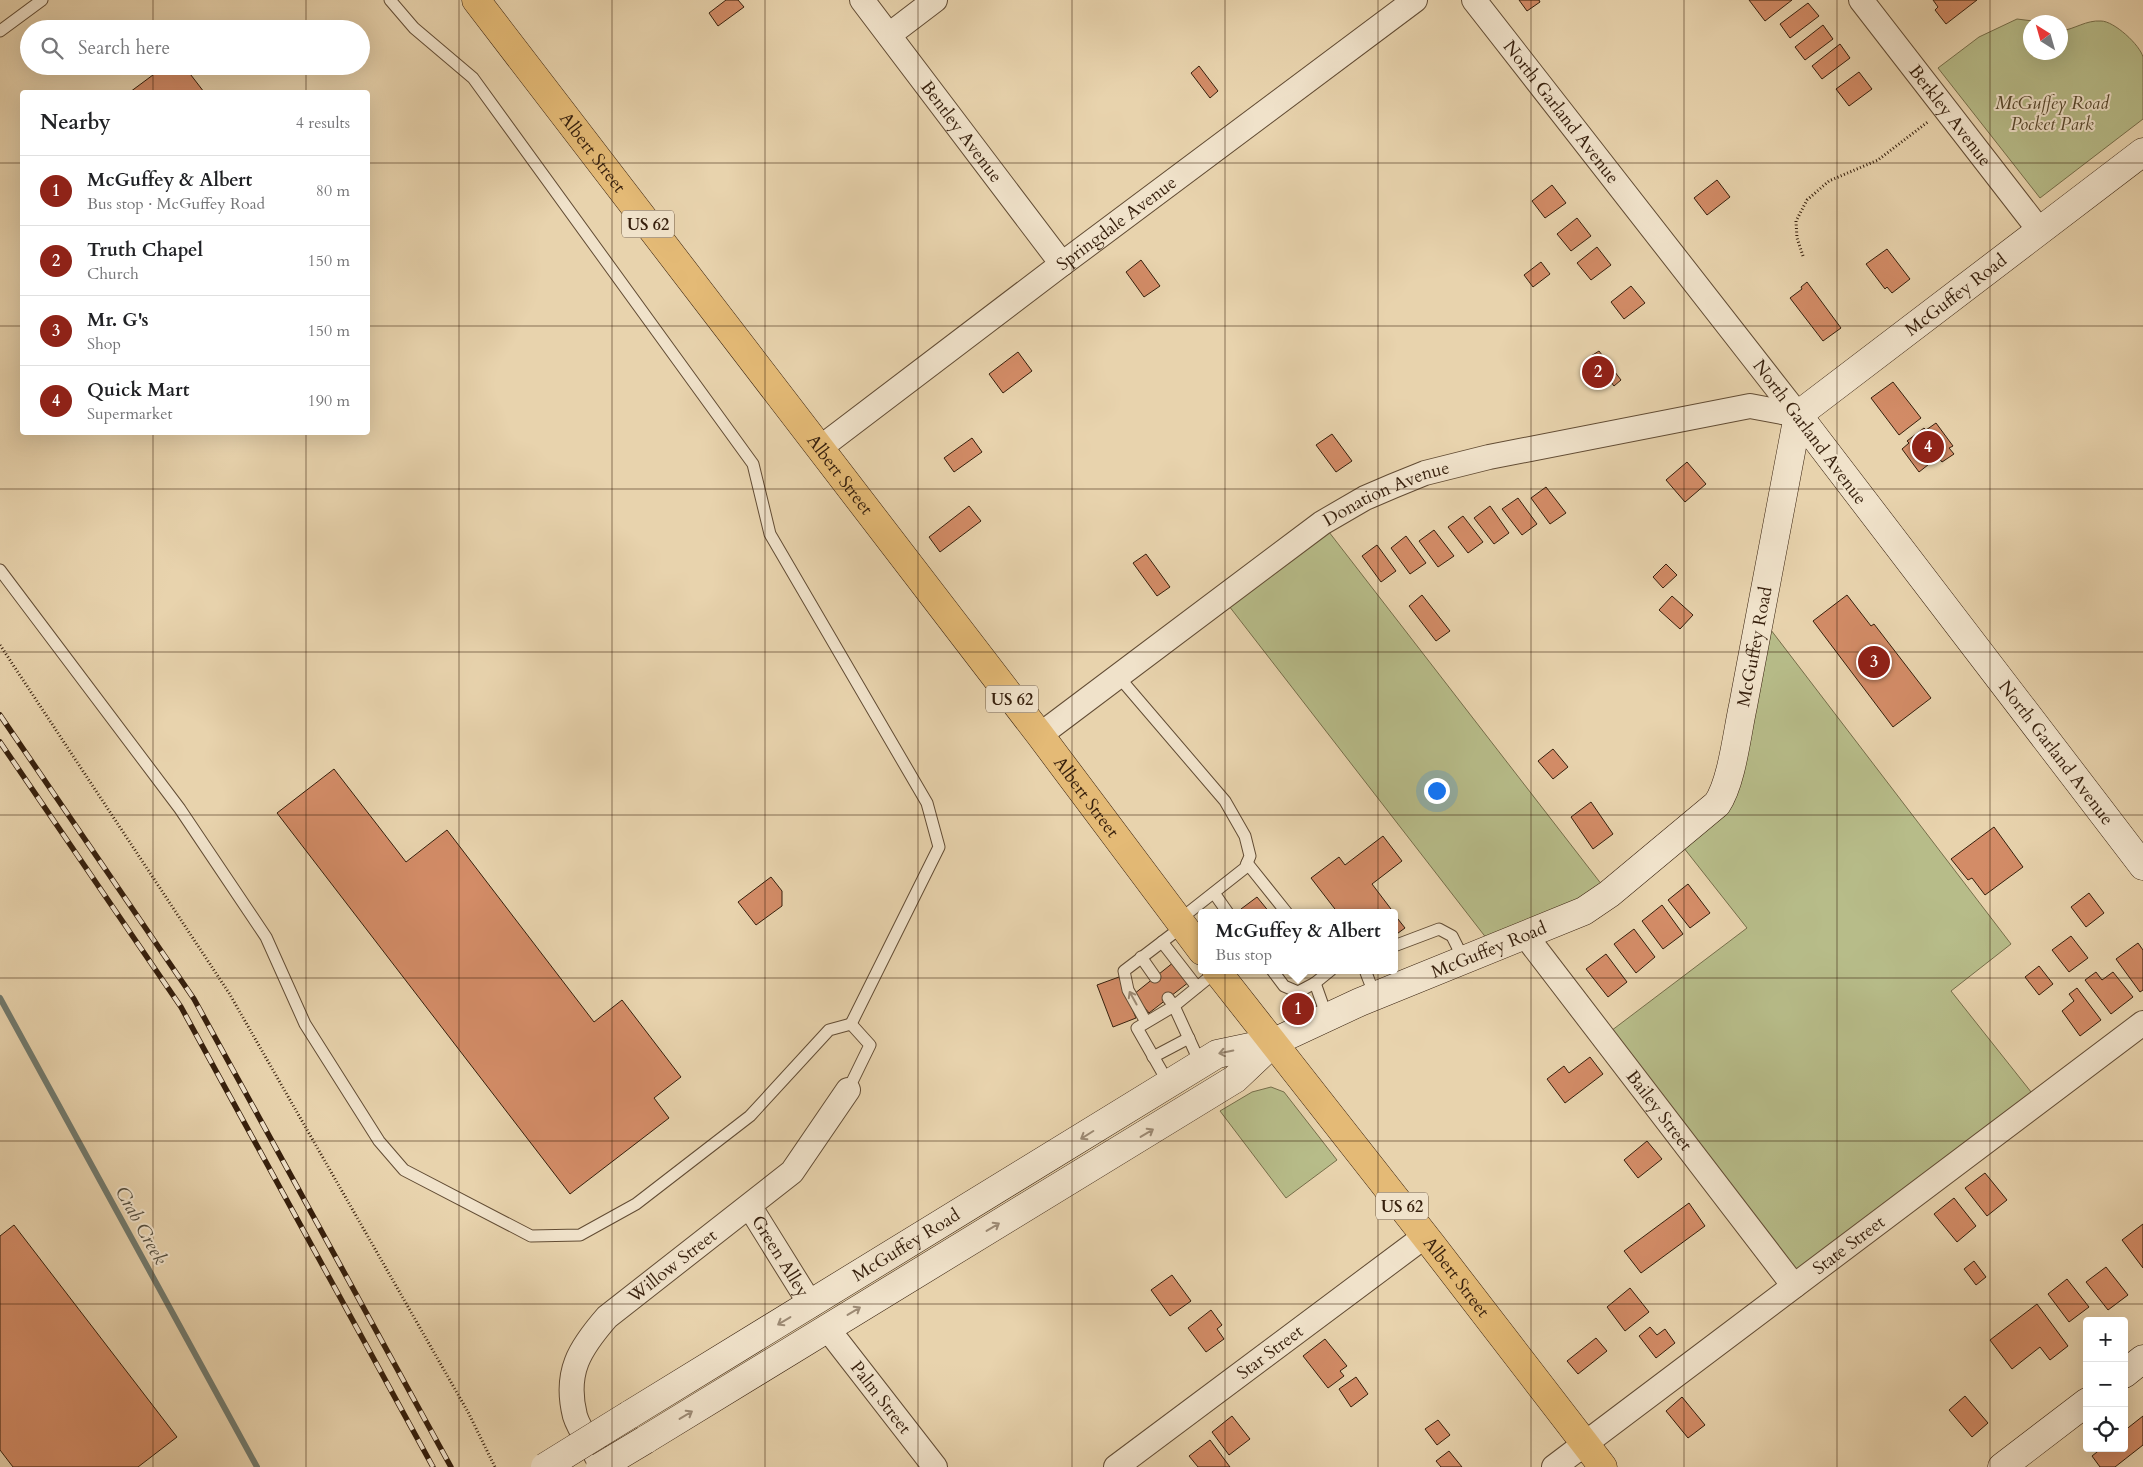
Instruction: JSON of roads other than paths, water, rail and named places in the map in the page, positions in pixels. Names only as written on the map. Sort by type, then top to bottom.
[{"type":"main road","name":"Albert Street","points":[[476,0],[1040,735],[1174,929],[1198,954]]},
{"type":"main road","name":"Albert Street","points":[[1217,974],[1274,1042],[1603,1467]]},
{"type":"street","name":"Bentley Avenue","points":[[862,0],[1062,264]]},
{"type":"street","points":[[889,35],[935,0]]},
{"type":"street","name":"Springdale Avenue","points":[[820,448],[1415,0]]},
{"type":"street","name":"North Garland Avenue","points":[[1474,0],[1798,415],[2143,866]]},
{"type":"street","name":"Berkley Avenue","points":[[1861,0],[2040,231]]},
{"type":"street","name":"McGuffey Road","points":[[544,1467],[1217,1054],[1274,1042],[1375,996],[1584,912],[1609,894],[1717,804],[1724,794],[1761,617],[1798,415],[2143,152]]},
{"type":"street","name":"Donation Avenue","points":[[1040,735],[1322,523],[1365,498],[1392,486],[1426,473],[1489,457],[1750,406],[1798,415]]},
{"type":"street","name":"Bailey Street","points":[[1526,936],[1794,1286]]},
{"type":"street","name":"State Street","points":[[1554,1467],[2143,1023]]},
{"type":"street","name":"McGuffey Road","points":[[602,1467],[1235,1079],[1274,1042]]},
{"type":"street","name":"Willow Street","points":[[602,1467],[575,1417],[572,1388],[575,1363],[587,1340],[607,1317],[750,1207],[792,1172],[848,1090]]},
{"type":"street","name":"Green Alley","points":[[750,1207],[811,1304]]},
{"type":"street","name":"Star Street","points":[[1116,1467],[1425,1236]]},
{"type":"street","name":"Palm Street","points":[[826,1328],[934,1467]]},
{"type":"street","points":[[2128,1371],[2143,1359]]},
{"type":"street","points":[[2002,1467],[2083,1405]]},
{"type":"lane","points":[[0,31],[42,0]]},
{"type":"lane","points":[[0,570],[180,809],[266,937],[305,1024],[379,1141],[404,1170],[531,1236],[580,1235],[636,1204],[750,1116],[829,1030],[852,1024],[938,847],[927,803],[770,534],[753,464],[473,78],[414,28],[390,0]]},
{"type":"lane","points":[[1118,676],[1225,801],[1245,836],[1250,856],[1245,868],[1124,971],[1128,990],[1146,1022]]},
{"type":"lane","points":[[1247,864],[1284,909]]},
{"type":"lane","points":[[1214,893],[1225,909]]},
{"type":"lane","points":[[1174,929],[1198,954]]},
{"type":"lane","points":[[1398,944],[1439,929],[1452,936],[1464,960]]},
{"type":"lane","points":[[1141,958],[1155,977]]},
{"type":"lane","points":[[1169,1084],[1137,1028],[1211,974]]},
{"type":"lane","points":[[1275,974],[1284,986],[1298,992],[1315,983],[1326,974]]},
{"type":"lane","points":[[1367,974],[1375,996]]},
{"type":"lane","points":[[1315,983],[1327,1017]]},
{"type":"lane","points":[[1171,1002],[1201,1064]]},
{"type":"lane","points":[[848,1090],[870,1045],[852,1024]]},
{"type":"lane","points":[[1153,1057],[1189,1038]]},
{"type":"waterway","name":"Crab Creek","points":[[0,998],[257,1467]]},
{"type":"railway","points":[[0,715],[194,999],[451,1467]]},
{"type":"railway","points":[[0,742],[181,1007],[433,1467]]},
{"type":"place","name":"Truth Chapel","points":[[1598,372]]},
{"type":"place","name":"Quick Mart","points":[[1928,447]]},
{"type":"place","name":"Mr. G's","points":[[1874,662]]},
{"type":"place","name":"McGuffey & Albert","points":[[1298,1009]]},
{"type":"park label","name":"McGuffey Road Pocket Park","points":[[2052,113]]}]
